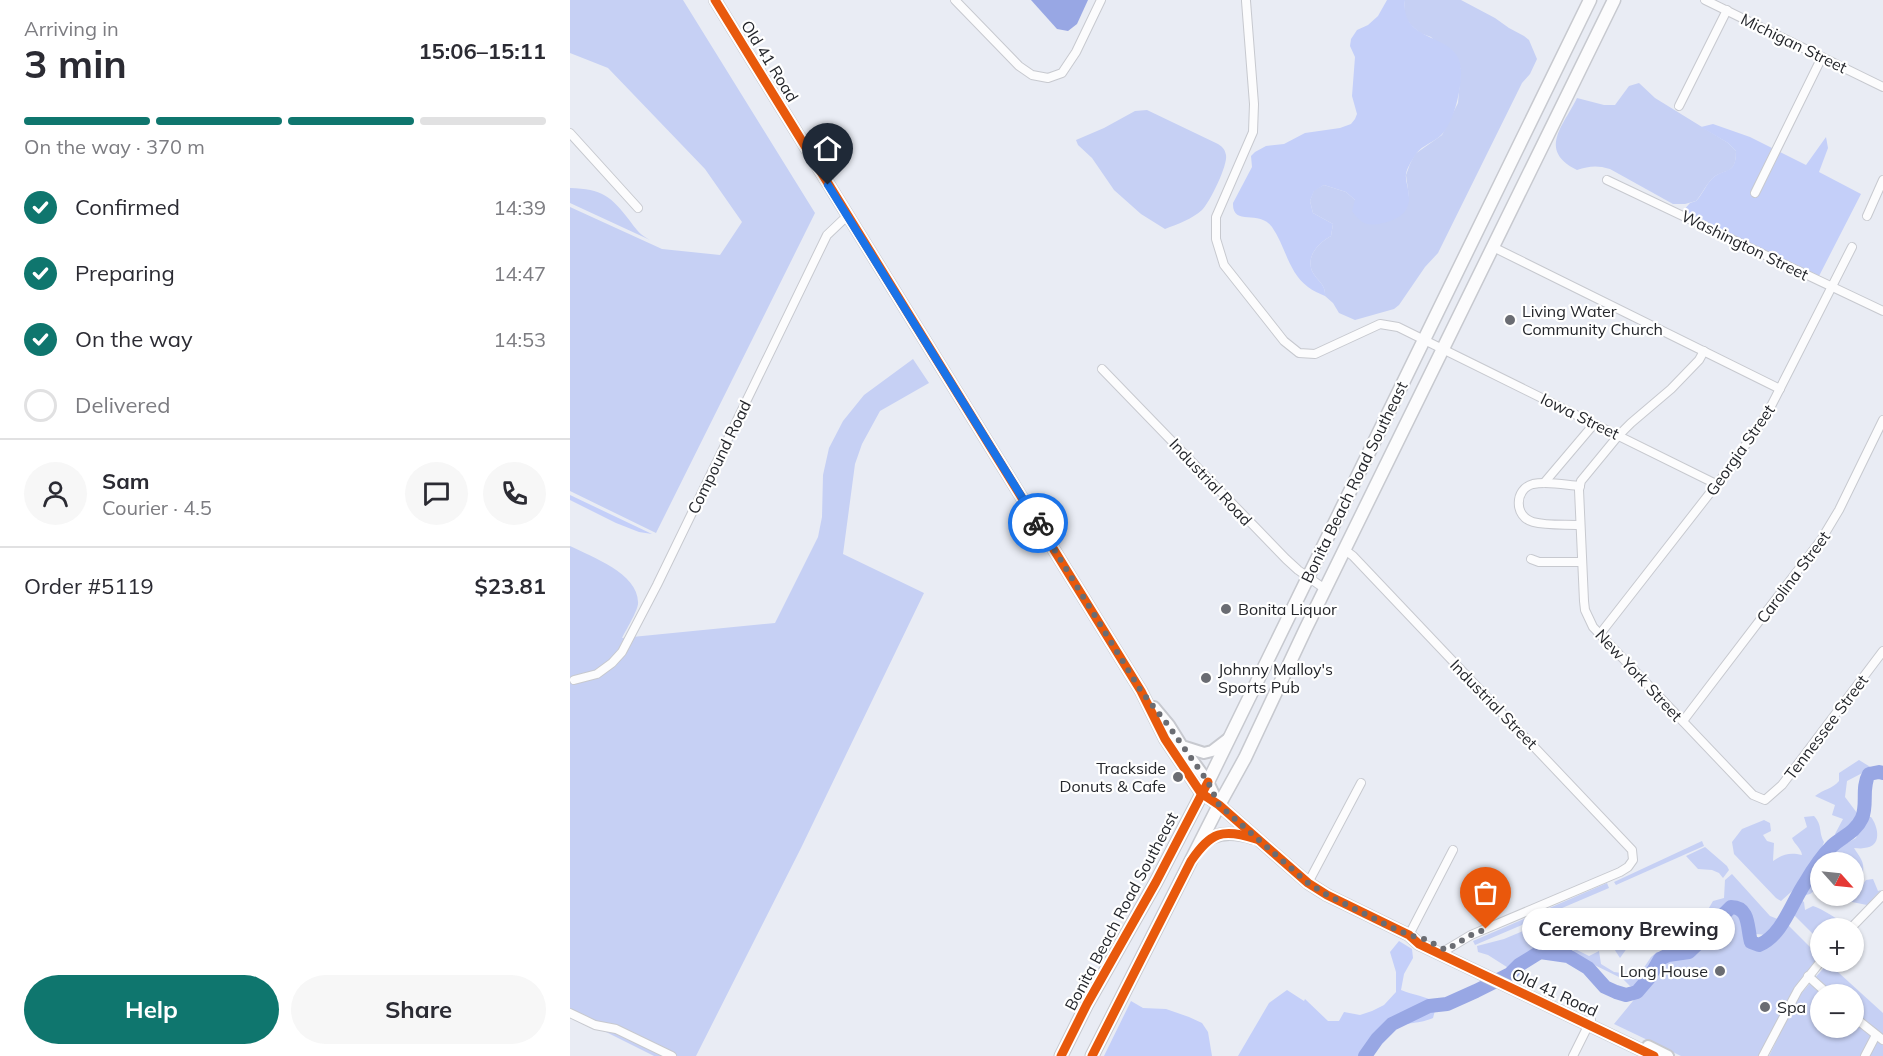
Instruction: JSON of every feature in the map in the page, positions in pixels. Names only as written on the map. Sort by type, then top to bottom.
[{"type":"main road","name":"Bonita Beach Road Southeast","points":[[1061,1056],[1208,782],[1590,0]]},
{"type":"main road","name":"Bonita Beach Road Southeast","points":[[1092,1056],[1274,700],[1325,589],[1614,0]]},
{"type":"street","name":"Old 41 Road","points":[[715,0],[1141,691],[1165,739],[1202,793],[1219,805],[1308,883],[1327,895],[1409,935],[1424,939],[1446,950],[1484,972]]},
{"type":"street","points":[[955,0],[1018,66],[1032,75],[1048,78],[1062,73],[1067,66],[1101,0]]},
{"type":"street","name":"Iowa Street","points":[[1246,0],[1254,104],[1253,132],[1216,217],[1216,239],[1224,265],[1284,341],[1299,353],[1315,354],[1380,324],[1398,327],[1716,484]]},
{"type":"street","name":"Michigan Street","points":[[1706,0],[1883,87]]},
{"type":"street","points":[[1679,106],[1727,10]]},
{"type":"street","points":[[1755,193],[1822,57]]},
{"type":"street","points":[[570,133],[638,208]]},
{"type":"street","name":"Washington Street","points":[[1607,180],[1883,311]]},
{"type":"street","points":[[1867,216],[1883,180]]},
{"type":"street","name":"Compound Road","points":[[574,680],[597,674],[622,652],[657,585],[827,235],[847,216]]},
{"type":"street","points":[[1493,247],[1780,389]]},
{"type":"street","name":"Georgia Street","points":[[1600,634],[1767,414],[1852,247]]},
{"type":"street","points":[[1580,525],[1534,522],[1525,517],[1519,509],[1520,495],[1530,486],[1544,483],[1580,486],[1586,474],[1618,436],[1671,389],[1704,351]]},
{"type":"street","name":"Industrial Road","points":[[1102,369],[1276,549],[1298,570],[1325,589]]},
{"type":"street","name":"Carolina Street","points":[[1683,721],[1821,540],[1839,510],[1883,420]]},
{"type":"street","points":[[1544,483],[1594,424]]},
{"type":"street","name":"New York Street","points":[[1580,486],[1580,525],[1586,610],[1593,627],[1753,795],[1765,800]]},
{"type":"street","name":"Industrial Street","points":[[1345,550],[1632,850],[1633,860],[1628,867],[1614,875],[1471,935],[1446,950]]},
{"type":"street","points":[[1531,559],[1539,562],[1582,562]]},
{"type":"street","name":"Tennessee Street","points":[[1765,800],[1782,785],[1883,651]]},
{"type":"street","name":"Old 41 Road","points":[[1141,691],[1208,782],[1219,805]]},
{"type":"street","points":[[1182,746],[1204,753],[1212,751],[1229,737]]},
{"type":"street","points":[[1308,883],[1360,783]]},
{"type":"street","points":[[1191,861],[1203,844],[1217,835],[1240,834],[1258,840]]},
{"type":"street","points":[[1409,935],[1453,850]]},
{"type":"street","points":[[1861,918],[1883,895]]},
{"type":"street","name":"Old 41 Road","points":[[1409,935],[1419,944],[1668,1056]]},
{"type":"street","points":[[1763,1056],[1798,990],[1812,972]]},
{"type":"street","points":[[1809,976],[1817,984]]},
{"type":"street","points":[[570,1014],[595,1025],[616,1029],[672,1056]]},
{"type":"street","name":"Old 41 Road","points":[[1590,1022],[1654,1056]]},
{"type":"street","points":[[1573,1056],[1590,1022]]},
{"type":"street","points":[[1864,1025],[1880,1037],[1865,1056]]},
{"type":"shaded area","points":[[570,0],[683,0],[815,213],[656,533],[570,491],[570,207],[662,249],[720,255],[742,222],[705,169],[608,68],[570,53]]},
{"type":"shaded area","points":[[1031,0],[1088,0],[1077,24],[1068,31],[1057,29]]},
{"type":"shaded area","points":[[1387,0],[1405,0],[1406,15],[1411,25],[1451,49],[1458,57],[1461,69],[1460,86],[1449,124],[1439,137],[1416,154],[1408,167],[1406,177],[1409,203],[1400,216],[1379,224],[1366,224],[1352,211],[1355,200],[1346,192],[1324,185],[1314,191],[1310,201],[1313,213],[1333,224],[1331,236],[1318,246],[1311,260],[1312,271],[1323,285],[1325,296],[1301,281],[1272,227],[1260,219],[1237,214],[1233,203],[1252,167],[1251,156],[1255,152],[1266,146],[1284,144],[1305,133],[1340,128],[1351,124],[1355,119],[1357,114],[1352,96],[1355,57],[1350,46],[1351,39],[1357,30],[1368,25],[1378,16]]},
{"type":"shaded area","points":[[1405,0],[1461,0],[1524,36],[1529,40],[1537,59],[1530,74],[1522,83],[1438,253],[1425,267],[1399,305],[1394,309],[1355,320],[1339,313],[1325,296],[1323,285],[1312,271],[1312,255],[1322,242],[1331,236],[1333,224],[1313,213],[1310,201],[1314,190],[1324,185],[1346,192],[1355,200],[1409,197],[1406,175],[1415,154],[1442,135],[1458,103],[1461,69],[1431,37],[1420,33],[1411,25],[1404,16]]},
{"type":"shaded area","points":[[1639,83],[1655,98],[1728,143],[1736,151],[1734,165],[1731,169],[1708,183],[1696,201],[1673,204],[1610,169],[1593,167],[1577,170],[1558,154],[1557,137],[1577,98],[1604,105],[1615,105],[1629,86]]},
{"type":"shaded area","points":[[1147,110],[1218,144],[1224,149],[1226,155],[1218,183],[1202,210],[1189,219],[1165,229],[1141,214],[1114,190],[1092,158],[1078,145],[1076,140],[1135,111]]},
{"type":"shaded area","points":[[1713,124],[1750,137],[1806,165],[1826,137],[1828,148],[1819,172],[1861,194],[1818,278],[1683,211],[1690,203],[1696,201],[1708,183],[1734,165],[1736,151],[1728,143],[1701,127]]},
{"type":"shaded area","points":[[570,188],[590,190],[605,195],[617,205],[638,232],[650,240],[570,203]]},
{"type":"shaded area","points":[[913,359],[929,383],[880,411],[862,444],[855,464],[843,554],[924,593],[801,848],[696,1056],[654,1056],[570,1014],[570,546],[602,561],[623,575],[637,593],[638,604],[634,616],[622,638],[775,623],[818,537],[822,517],[823,475],[829,448],[843,421],[864,395]]},
{"type":"shaded area","points":[[570,495],[652,534],[639,532],[616,523],[570,500]]},
{"type":"shaded area","points":[[1859,760],[1872,768],[1847,781],[1845,797],[1860,817],[1851,829],[1838,836],[1835,834],[1843,819],[1832,815],[1835,805],[1815,796],[1836,784],[1839,781],[1839,773]]},
{"type":"shaded area","points":[[1814,816],[1819,823],[1824,842],[1820,852],[1810,852],[1810,867],[1800,884],[1781,901],[1734,854],[1732,842],[1742,829],[1764,820],[1770,823],[1771,831],[1763,835],[1767,841],[1774,843],[1773,861],[1787,854],[1802,855],[1792,838],[1807,827],[1804,817]]},
{"type":"shaded area","points":[[1864,817],[1871,817],[1877,830],[1874,844],[1870,847],[1854,848],[1857,852],[1833,852],[1835,850],[1856,838]]},
{"type":"shaded area","points":[[1702,841],[1704,846],[1616,885],[1614,882]]},
{"type":"shaded area","points":[[1705,847],[1727,866],[1729,870],[1723,878],[1712,870],[1698,869],[1686,856]]},
{"type":"shaded area","points":[[1732,874],[1770,916],[1780,920],[1768,935],[1755,934],[1750,930],[1748,913],[1735,904],[1718,916],[1709,932],[1697,937],[1694,941],[1659,950],[1658,939],[1672,932],[1677,934],[1682,926],[1690,923],[1705,924],[1706,913],[1713,901],[1724,898],[1725,880]]},
{"type":"shaded area","points":[[1873,879],[1878,891],[1881,890],[1867,905],[1864,904],[1864,883]]},
{"type":"shaded area","points":[[1810,882],[1810,894],[1802,896]]},
{"type":"shaded area","points":[[1607,883],[1609,888],[1475,945],[1473,941]]},
{"type":"shaded area","points":[[1799,899],[1804,902],[1805,910],[1813,906],[1836,918],[1810,918],[1810,931],[1794,915]]},
{"type":"shaded area","points":[[1732,909],[1742,913],[1749,943],[1756,945],[1767,944],[1771,941],[1784,921],[1810,947],[1810,969],[1794,989],[1760,1056],[1681,1056],[1614,1024],[1651,979],[1661,961],[1682,957],[1693,952]]},
{"type":"shaded area","points":[[1527,931],[1533,942],[1556,941],[1569,946],[1569,950],[1534,952],[1510,969],[1488,955],[1478,952],[1477,946]]},
{"type":"shaded area","points":[[1623,934],[1630,944],[1620,958],[1609,941]]},
{"type":"shaded area","points":[[1399,941],[1412,949],[1413,958],[1404,974],[1401,990],[1437,1003],[1433,1018],[1386,1029],[1374,1043],[1372,1056],[1238,1056],[1269,1003],[1287,990],[1304,1001],[1305,999],[1328,1021],[1339,1021],[1344,1012],[1360,1015],[1384,1005],[1396,992],[1396,972],[1390,952]]},
{"type":"shaded area","points":[[1573,948],[1589,956],[1599,951],[1601,964],[1614,972],[1629,974],[1637,978],[1651,957],[1657,952],[1661,953],[1652,970],[1637,987],[1630,986],[1623,979],[1574,955]]},
{"type":"shaded area","points":[[1820,972],[1838,972],[1851,984],[1810,984],[1810,1038],[1864,1038],[1864,996],[1883,1013],[1883,1056],[1769,1056],[1798,997]]},
{"type":"shaded area","points":[[1131,1001],[1143,1008],[1166,1009],[1202,1023],[1208,1032],[1212,1056],[1104,1056]]},
{"type":"waterway","points":[[1365,1056],[1392,1024],[1429,1006],[1447,1004],[1476,991],[1510,974],[1519,965],[1540,952],[1568,956],[1588,968],[1605,987],[1626,995],[1637,992],[1649,978],[1660,959],[1668,955],[1689,952],[1731,907],[1742,910],[1745,914],[1751,942],[1759,945],[1767,941],[1786,918],[1817,864],[1832,846],[1859,823],[1864,813],[1865,785],[1869,774],[1883,773]]},
{"type":"cycle path","points":[[715,0],[1141,691],[1165,739],[1201,793],[1219,805],[1308,883],[1327,895],[1409,935],[1419,944],[1654,1056]]},
{"type":"cycle path","points":[[1061,1056],[1208,782]]},
{"type":"cycle path","points":[[1092,1056],[1198,851],[1211,838],[1226,833],[1256,839]]},
{"type":"way so far","points":[[1038,523],[1141,691],[1208,782],[1219,805],[1308,883],[1327,895],[1409,935],[1424,939],[1446,950],[1486,929]]},
{"type":"place","name":"Living Water Community Church","points":[[1510,320]]},
{"type":"place","name":"Bonita Liquor","points":[[1226,609]]},
{"type":"place","name":"Johnny Malloy's Sports Pub","points":[[1206,678]]},
{"type":"place","name":"Trackside Donuts & Cafe","points":[[1178,777]]},
{"type":"place","name":"Ceremony Brewing","points":[[1486,929]]},
{"type":"place","name":"Long House","points":[[1720,971]]},
{"type":"place","name":"Spa","points":[[1765,1007]]},
{"type":"route","points":[[828,185],[1038,523]]}]
